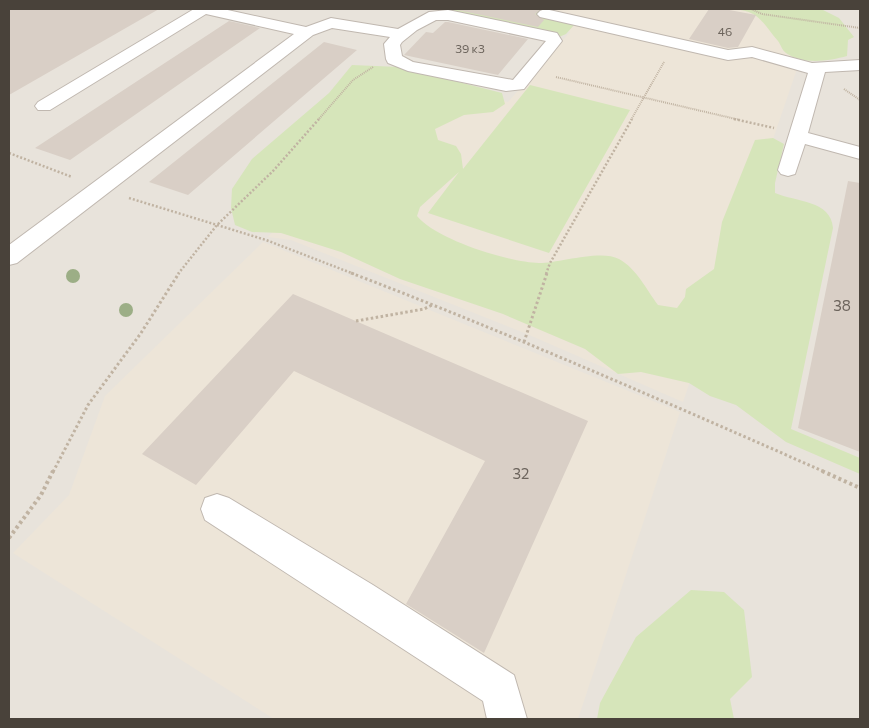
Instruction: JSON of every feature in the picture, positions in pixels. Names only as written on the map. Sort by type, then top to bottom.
[{"type":"lane","points":[[44,106],[204,9],[235,12],[307,32]]},
{"type":"lane","points":[[545,14],[728,55],[752,52],[817,70]]},
{"type":"lane","points":[[434,15],[448,15],[551,36],[554,41],[528,70],[518,85],[506,86],[408,66],[394,59],[392,44],[400,34],[434,15]]},
{"type":"lane","points":[[9,257],[307,32],[331,24],[400,34]]},
{"type":"lane","points":[[788,170],[818,67],[860,65]]},
{"type":"lane","points":[[797,136],[860,153]]},
{"type":"lane","points":[[217,509],[360,598],[500,689],[507,719]]},
{"type":"path","points":[[751,9],[762,14],[860,28]]},
{"type":"path","points":[[524,342],[550,263],[666,60],[679,44]]},
{"type":"path","points":[[9,538],[41,495],[88,405],[108,375],[141,334],[180,271],[217,226],[273,171],[353,80],[370,68],[394,59]]},
{"type":"path","points":[[528,70],[776,129],[797,136]]},
{"type":"path","points":[[9,153],[99,188],[266,240],[432,304],[669,403],[860,488]]},
{"type":"path","points":[[356,321],[424,309],[432,304]]},
{"type":"shaded area","points":[[9,9],[860,9],[860,719],[9,719]]},
{"type":"shaded area","points":[[488,9],[743,9],[757,15],[814,24],[683,402],[527,334],[291,240],[268,237],[411,77],[508,102],[570,32],[482,15]]},
{"type":"shaded area","points":[[263,242],[680,412],[578,719],[274,719],[13,553],[69,495],[105,396]]},
{"type":"green space","points":[[447,9],[539,9],[575,24],[566,34],[559,37],[455,14]]},
{"type":"green space","points":[[734,9],[821,9],[839,18],[854,37],[848,40],[847,56],[808,61],[793,57],[785,52],[760,19],[750,12]]},
{"type":"green space","points":[[352,65],[399,67],[502,93],[505,104],[493,112],[464,115],[435,129],[438,140],[456,146],[461,154],[463,169],[530,85],[630,110],[549,253],[428,213],[459,172],[420,207],[417,216],[427,225],[456,241],[510,259],[539,263],[591,256],[611,256],[619,259],[631,268],[658,305],[677,308],[685,297],[686,289],[714,269],[722,222],[755,140],[773,138],[784,144],[775,183],[775,193],[819,207],[831,219],[833,228],[791,429],[860,458],[860,474],[786,442],[736,405],[710,396],[689,383],[641,372],[618,374],[585,349],[503,314],[400,279],[341,252],[281,233],[252,232],[235,225],[231,208],[232,189],[252,159],[329,93]]},
{"type":"green space","points":[[691,590],[724,592],[744,610],[752,677],[730,699],[734,719],[597,719],[600,703],[636,637]]},
{"type":"building","points":[[9,9],[159,9],[9,95]]},
{"type":"building","points":[[458,9],[541,9],[535,14],[544,20],[538,27]]},
{"type":"building","points":[[709,9],[724,9],[756,15],[738,47],[728,48],[689,39]]},
{"type":"building","points":[[229,21],[260,28],[70,160],[35,148]]},
{"type":"building","points":[[445,22],[528,39],[498,75],[404,55],[426,32],[433,33]]},
{"type":"building","points":[[324,42],[357,50],[188,195],[149,182]]},
{"type":"building","points":[[848,181],[860,183],[860,452],[798,428]]},
{"type":"building","points":[[293,294],[588,421],[484,653],[406,604],[485,461],[294,371],[196,485],[142,454]]}]
